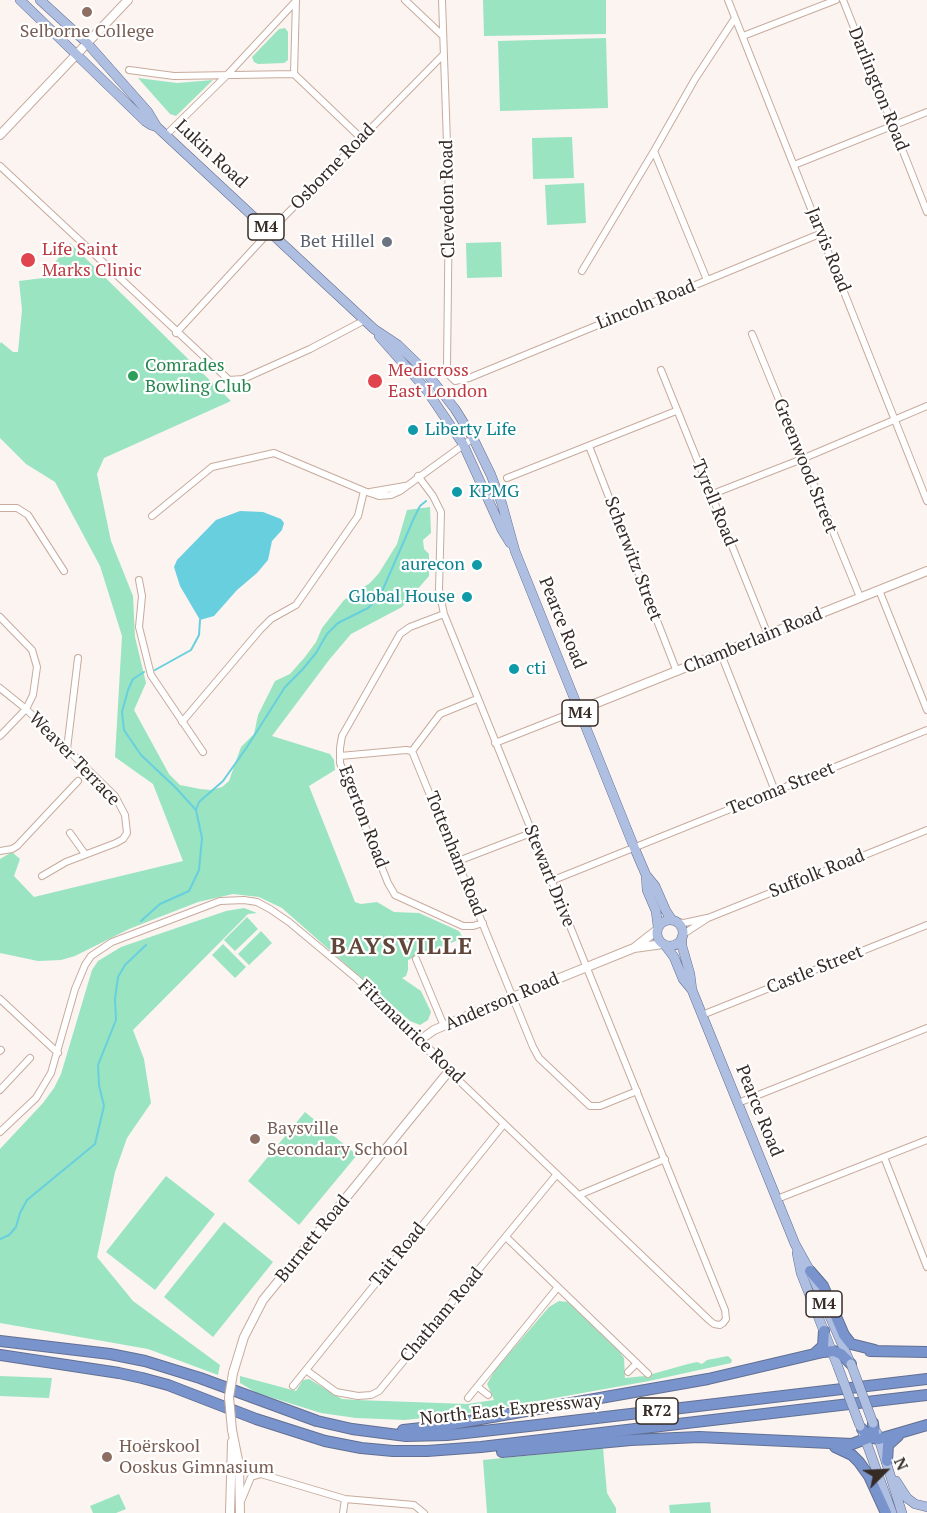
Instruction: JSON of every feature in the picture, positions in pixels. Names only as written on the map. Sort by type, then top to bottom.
[{"type":"highway","points":[[810,1271],[823,1286],[844,1335],[851,1344],[875,1350]]},
{"type":"highway","points":[[814,1354],[823,1346],[824,1331]]},
{"type":"highway","name":"North East Expressway","points":[[0,1341],[110,1354],[145,1361],[200,1378],[317,1421],[352,1429],[429,1436],[927,1379]]},
{"type":"highway","points":[[845,1363],[856,1353],[875,1350],[927,1352]]},
{"type":"highway","points":[[388,1433],[441,1426],[708,1379],[831,1351],[841,1354],[845,1363],[843,1380]]},
{"type":"highway","name":"North East Expressway","points":[[0,1355],[119,1373],[168,1386],[256,1419],[325,1441],[393,1451],[481,1447],[927,1395]]},
{"type":"highway","points":[[872,1439],[873,1423]]},
{"type":"highway","points":[[481,1447],[497,1452],[631,1440],[699,1437],[844,1445],[927,1425]]},
{"type":"highway","points":[[861,1428],[872,1439]]},
{"type":"highway","points":[[888,1465],[888,1445],[907,1431]]},
{"type":"highway","points":[[820,1443],[844,1450],[859,1462],[869,1476],[886,1513]]},
{"type":"main road","name":"Lukin Road","points":[[20,0],[145,121],[157,127]]},
{"type":"main road","name":"Lukin Road","points":[[40,0],[87,43],[148,112],[157,127],[374,329],[446,416]]},
{"type":"main road","name":"Lukin Road","points":[[374,329],[398,345],[425,371],[454,409]]},
{"type":"main road","name":"Pearce Road","points":[[454,409],[473,438],[502,504],[514,551]]},
{"type":"main road","name":"Pearce Road","points":[[446,416],[464,444],[502,530],[514,551],[646,875],[655,886],[666,911],[682,929],[682,946],[692,990],[795,1244],[810,1271],[845,1363],[873,1423]]},
{"type":"main road","name":"Pearce Road","points":[[646,875],[647,890],[656,912],[657,938],[674,957],[683,979],[692,990]]},
{"type":"main road","points":[[658,928],[663,922],[674,921]]},
{"type":"main road","points":[[664,945],[675,945],[682,936]]},
{"type":"main road","name":"Pearce Road","points":[[795,1244],[801,1273],[831,1351]]},
{"type":"main road","points":[[843,1380],[861,1428]]},
{"type":"main road","points":[[872,1439],[907,1497],[915,1504],[927,1507]]},
{"type":"main road","points":[[872,1439],[892,1513]]},
{"type":"main road","points":[[888,1465],[902,1513]]},
{"type":"street","points":[[0,135],[128,0]]},
{"type":"street","points":[[294,74],[296,0]]},
{"type":"street","points":[[166,135],[228,74],[296,0]]},
{"type":"street","points":[[405,0],[442,35]]},
{"type":"street","name":"Clevedon Road","points":[[441,0],[449,200],[447,366],[448,374],[455,381],[469,378]]},
{"type":"street","name":"Jarvis Road","points":[[728,0],[927,501]]},
{"type":"street","points":[[743,36],[836,0]]},
{"type":"street","name":"Darlington Road","points":[[843,0],[927,212]]},
{"type":"street","points":[[582,271],[695,79],[735,18]]},
{"type":"street","name":"Osborne Road","points":[[176,333],[270,231],[443,55]]},
{"type":"street","points":[[129,70],[174,76],[294,74],[361,138]]},
{"type":"street","points":[[794,165],[927,112]]},
{"type":"street","points":[[654,151],[707,280]]},
{"type":"street","points":[[0,166],[222,376],[235,381],[243,380],[365,320]]},
{"type":"street","name":"Lincoln Road","points":[[469,378],[822,233]]},
{"type":"street","name":"Greenwood Street","points":[[752,334],[860,597]]},
{"type":"street","name":"Tyrell Road","points":[[661,370],[768,635]]},
{"type":"street","points":[[710,495],[927,406]]},
{"type":"street","points":[[507,478],[676,411]]},
{"type":"street","points":[[152,516],[212,467],[274,453],[366,492],[379,496],[391,495],[400,491],[473,438]]},
{"type":"street","name":"Scherwitz Street","points":[[589,446],[677,672]]},
{"type":"street","name":"Stewart Drive","points":[[418,476],[433,496],[441,512],[439,590],[444,615],[710,1273]]},
{"type":"street","points":[[182,722],[260,630],[271,620],[296,605],[358,516],[366,492]]},
{"type":"street","points":[[0,508],[17,508],[28,515],[64,571]]},
{"type":"street","name":"Chamberlain Road","points":[[579,710],[927,571]]},
{"type":"street","points":[[139,580],[142,597],[139,627],[151,675],[203,752]]},
{"type":"street","points":[[879,590],[927,710]]},
{"type":"street","name":"Egerton Road","points":[[444,615],[410,627],[400,634],[342,736],[340,756],[344,775],[395,895],[463,926],[483,923]]},
{"type":"street","points":[[0,617],[26,643],[36,660],[35,684],[26,709],[0,736]]},
{"type":"street","points":[[721,654],[775,791]]},
{"type":"street","points":[[67,749],[78,658]]},
{"type":"street","name":"Weaver Terrace","points":[[0,688],[26,709],[115,796],[127,825],[127,833],[117,843],[54,867],[42,876]]},
{"type":"street","points":[[340,756],[412,751],[440,714],[477,699]]},
{"type":"street","points":[[495,743],[579,710]]},
{"type":"street","name":"Tecoma Street","points":[[551,881],[927,730]]},
{"type":"street","name":"Tottenham Road","points":[[412,751],[539,1058],[590,1106],[600,1106],[637,1091]]},
{"type":"street","points":[[0,851],[7,851],[17,846],[78,781]]},
{"type":"street","name":"Suffolk Road","points":[[674,921],[684,923],[708,918],[927,830]]},
{"type":"street","points":[[70,833],[85,854]]},
{"type":"street","points":[[458,861],[531,833]]},
{"type":"street","name":"Fitzmaurice Road","points":[[0,1132],[36,1098],[51,1073],[75,989],[91,956],[112,942],[207,905],[232,900],[257,902],[289,922],[372,993],[449,1071],[709,1320],[720,1325],[726,1319],[725,1310],[710,1273]]},
{"type":"street","name":"Suffolk Road","points":[[682,936],[708,918]]},
{"type":"street","name":"Castle Street","points":[[702,1015],[927,925]]},
{"type":"street","points":[[634,948],[658,928]]},
{"type":"street","points":[[634,948],[664,945]]},
{"type":"street","name":"Anderson Road","points":[[420,1040],[444,1026],[634,948]]},
{"type":"street","points":[[416,960],[444,1026]]},
{"type":"street","points":[[0,999],[58,1053]]},
{"type":"street","points":[[738,1103],[927,1028]]},
{"type":"street","points":[[0,1090],[30,1058]]},
{"type":"street","name":"Burnett Road","points":[[232,1430],[230,1397],[233,1373],[244,1336],[263,1300],[449,1071]]},
{"type":"street","name":"Tait Road","points":[[293,1386],[504,1124]]},
{"type":"street","points":[[777,1199],[927,1140]]},
{"type":"street","points":[[884,1157],[925,1255],[927,1267]]},
{"type":"street","points":[[579,1195],[665,1159]]},
{"type":"street","name":"Chatham Road","points":[[306,1370],[336,1392],[358,1396],[371,1395],[379,1391],[507,1238],[557,1174]]},
{"type":"street","points":[[507,1238],[648,1374]]},
{"type":"street","points":[[468,1398],[558,1287]]},
{"type":"street","points":[[628,1372],[637,1363]]},
{"type":"street","points":[[478,1387],[488,1395]]},
{"type":"street","points":[[232,1430],[238,1454],[240,1513]]},
{"type":"street","points":[[230,1513],[232,1430]]},
{"type":"street","points":[[240,1503],[248,1482],[256,1474],[345,1499],[414,1505],[424,1513]]},
{"type":"street","points":[[230,1500],[235,1495],[239,1479]]},
{"type":"street","points":[[343,1513],[345,1499]]},
{"type":"green space","points":[[483,0],[606,0],[606,34],[484,36]]},
{"type":"green space","points":[[285,28],[288,32],[288,60],[284,63],[258,64],[254,62],[252,57],[279,29]]},
{"type":"green space","points":[[606,38],[608,108],[500,111],[498,41]]},
{"type":"green space","points":[[138,78],[177,83],[213,80],[176,116],[170,114]]},
{"type":"green space","points":[[572,137],[574,178],[533,179],[532,138]]},
{"type":"green space","points":[[584,183],[586,223],[547,225],[545,185]]},
{"type":"green space","points":[[501,242],[502,277],[467,278],[466,243]]},
{"type":"green space","points":[[70,243],[231,401],[104,458],[97,474],[111,541],[133,596],[135,637],[146,683],[134,710],[169,774],[180,785],[211,790],[222,787],[229,781],[241,747],[254,734],[258,715],[275,681],[290,674],[305,657],[316,642],[322,628],[344,600],[370,583],[379,573],[397,544],[407,510],[430,507],[431,533],[423,540],[424,549],[429,554],[429,576],[402,607],[351,634],[272,736],[330,754],[334,760],[335,770],[309,786],[355,902],[361,904],[377,902],[394,912],[419,913],[459,931],[463,938],[408,960],[406,976],[402,978],[421,991],[431,1012],[428,1020],[420,1025],[410,1021],[282,908],[259,897],[233,894],[198,902],[129,929],[75,956],[61,960],[38,961],[0,953],[0,859],[12,852],[20,859],[14,876],[34,897],[183,861],[153,784],[115,757],[122,636],[100,566],[55,482],[26,464],[0,438],[0,344],[1,342],[13,352],[18,352],[22,310],[19,281],[43,278]]},
{"type":"green space","points":[[244,908],[257,913],[248,914],[133,1030],[144,1059],[151,1103],[127,1138],[115,1172],[97,1257],[133,1301],[220,1365],[218,1375],[148,1349],[0,1323],[0,1149],[54,1088],[61,1074],[92,970],[98,961],[121,947],[226,911]]},
{"type":"green space","points":[[247,917],[258,929],[235,951],[224,940]]},
{"type":"green space","points":[[261,931],[272,943],[249,965],[238,954]]},
{"type":"green space","points":[[223,944],[246,967],[235,978],[212,955]]},
{"type":"green space","points":[[305,1112],[357,1155],[299,1225],[248,1181]]},
{"type":"green space","points":[[166,1176],[215,1214],[155,1290],[106,1252]]},
{"type":"green space","points":[[224,1222],[273,1262],[213,1337],[164,1297]]},
{"type":"green space","points":[[559,1301],[568,1302],[619,1351],[624,1358],[625,1378],[645,1376],[697,1362],[702,1364],[707,1360],[728,1356],[732,1360],[731,1363],[649,1381],[477,1412],[405,1420],[356,1418],[321,1413],[257,1393],[240,1383],[240,1376],[296,1391],[303,1380],[309,1379],[342,1399],[467,1404],[494,1400],[487,1384],[495,1370],[549,1307]]},
{"type":"green space","points":[[0,1376],[52,1378],[49,1398],[0,1396]]},
{"type":"green space","points":[[603,1448],[607,1493],[616,1508],[616,1513],[487,1513],[483,1460]]},
{"type":"green space","points":[[119,1494],[126,1509],[116,1513],[93,1513],[90,1506]]},
{"type":"green space","points":[[710,1502],[711,1513],[670,1513],[669,1505]]},
{"type":"water","points":[[240,511],[263,512],[281,519],[284,523],[282,530],[272,541],[268,560],[257,573],[237,590],[214,616],[200,620],[180,586],[174,567],[177,560],[216,520]]},
{"type":"waterway","points":[[196,810],[199,802],[223,781],[285,687],[316,653],[327,634],[338,623],[368,608],[380,596],[414,518],[420,506],[426,501]]},
{"type":"waterway","points":[[155,670],[191,650],[199,635],[200,620]]},
{"type":"waterway","points":[[141,921],[160,904],[189,891],[199,870],[202,838],[196,810],[141,755],[124,730],[122,712],[128,690],[133,679],[144,672]]},
{"type":"waterway","points":[[0,1239],[9,1235],[16,1227],[27,1200],[95,1144],[104,1106],[99,1085],[98,1065],[116,1020],[115,999],[118,977],[125,965],[146,945]]},
{"type":"place","name":"Selborne College","points":[[87,12]]},
{"type":"place","name":"Bet Hillel","points":[[387,242]]},
{"type":"place","name":"Life Saint Marks Clinic","points":[[28,260]]},
{"type":"place","name":"Comrades Bowling Club","points":[[133,376]]},
{"type":"place","name":"Medicross East London","points":[[375,381]]},
{"type":"place","name":"Liberty Life","points":[[413,430]]},
{"type":"place","name":"KPMG","points":[[457,492]]},
{"type":"place","name":"aurecon","points":[[477,565]]},
{"type":"place","name":"Global House","points":[[467,597]]},
{"type":"place","name":"cti","points":[[514,669]]},
{"type":"place","name":"Baysville Secondary School","points":[[255,1139]]},
{"type":"place","name":"Hoërskool Ooskus Gimnasium","points":[[107,1457]]},
{"type":"district","name":"BAYSVILLE","points":[[402,947]]}]
